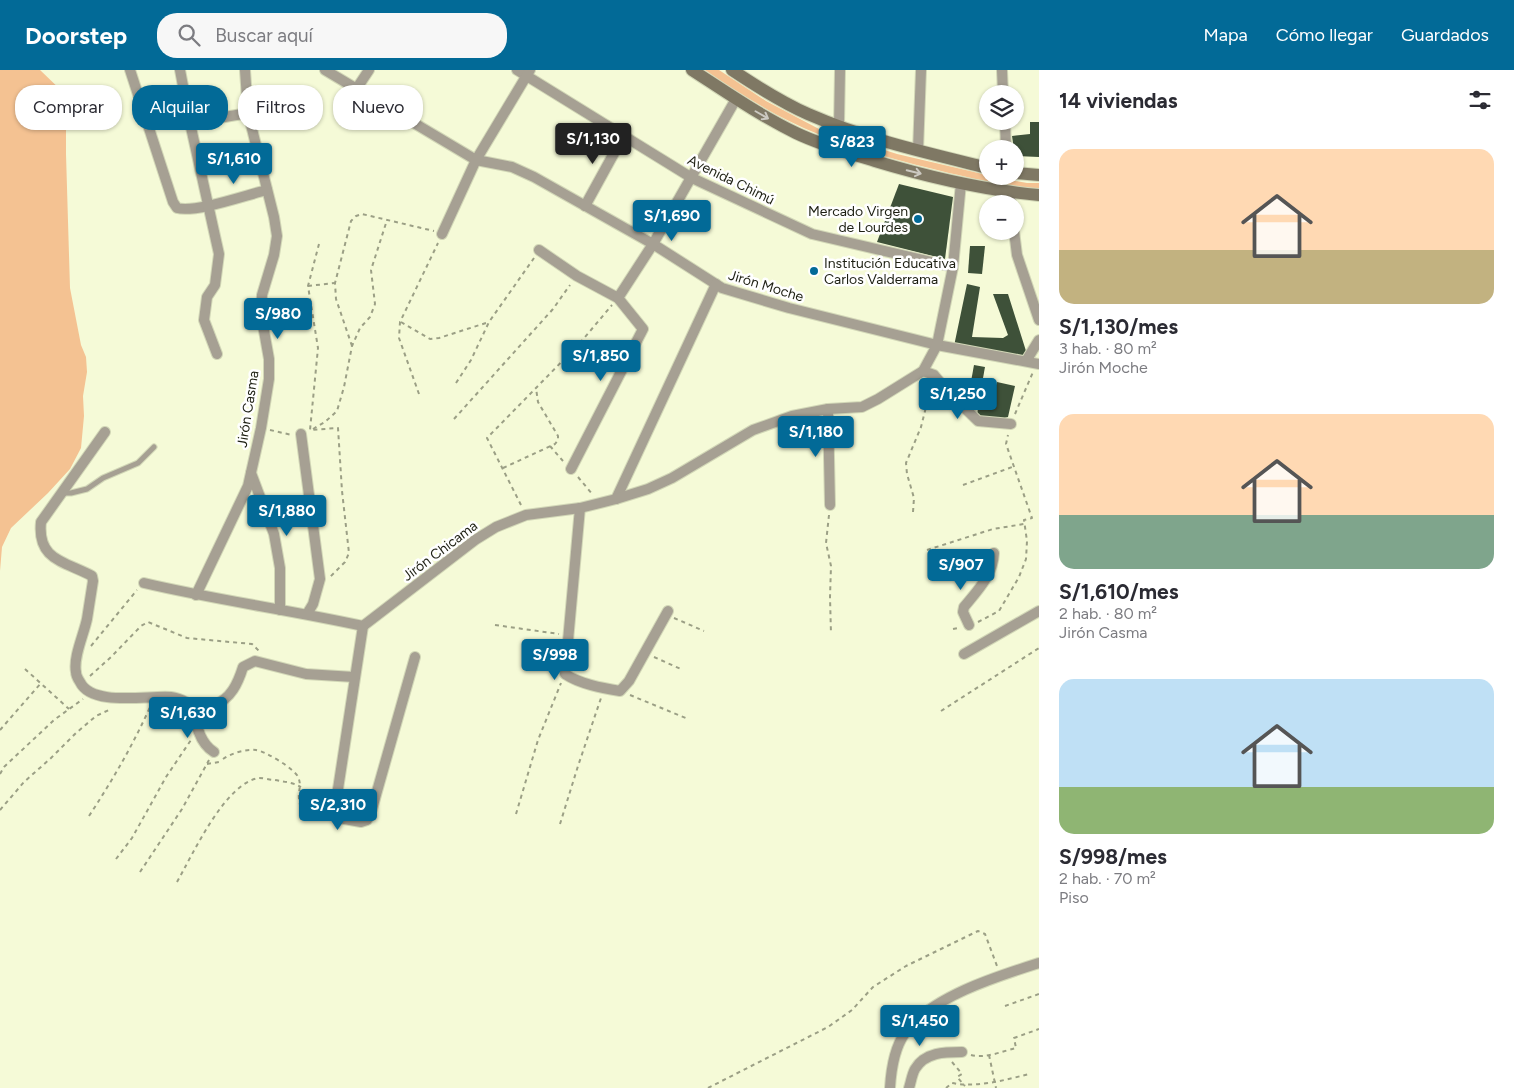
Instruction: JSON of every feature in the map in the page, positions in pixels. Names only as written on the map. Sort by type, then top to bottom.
[{"type":"main road","points":[[692,70],[736,99],[798,134],[848,153],[911,172],[962,183],[1000,195]]},
{"type":"main road","points":[[737,72],[780,100],[808,114],[918,151],[979,166]]},
{"type":"main road","points":[[1024,174],[1039,175]]},
{"type":"main road","points":[[1024,197],[1039,195]]},
{"type":"street","points":[[130,70],[173,202],[177,208],[182,210],[208,205],[267,190]]},
{"type":"street","points":[[180,70],[183,85]]},
{"type":"street","name":"Jirón Casma","points":[[245,70],[246,85]]},
{"type":"street","name":"Jirón Moche","points":[[326,70],[352,85]]},
{"type":"street","points":[[359,85],[369,70]]},
{"type":"street","name":"Avenida Chimú","points":[[517,70],[528,73],[692,178],[812,234],[953,267]]},
{"type":"street","points":[[839,126],[840,70]]},
{"type":"street","points":[[918,151],[921,70]]},
{"type":"street","points":[[1002,70],[1003,85]]},
{"type":"street","points":[[442,234],[476,160],[528,73]]},
{"type":"street","points":[[618,298],[653,244],[736,99]]},
{"type":"street","name":"Jirón Moche","points":[[423,128],[476,160],[512,167],[534,177],[653,244],[722,288],[789,308],[937,345],[1038,363]]},
{"type":"street","points":[[192,130],[219,254],[215,285],[207,297],[204,320],[217,354]]},
{"type":"street","name":"Jirón Casma","points":[[196,595],[248,486],[261,428],[269,379],[269,359],[260,314],[262,294],[274,255],[277,236],[252,130]]},
{"type":"street","points":[[585,206],[624,135]]},
{"type":"street","points":[[962,183],[953,267],[937,345],[923,371],[934,375],[949,393],[978,421],[1010,424]]},
{"type":"street","points":[[1015,240],[1017,255],[1039,320]]},
{"type":"street","points":[[539,250],[577,276],[618,298],[644,328],[571,469]]},
{"type":"street","points":[[616,499],[716,284]]},
{"type":"street","points":[[1026,361],[1039,340]]},
{"type":"street","name":"Jirón Chicama","points":[[363,626],[474,540],[496,527],[526,515],[580,508],[648,489],[672,478],[753,430],[792,416],[828,409],[862,407],[878,400],[923,371]]},
{"type":"street","points":[[828,409],[830,505]]},
{"type":"street","points":[[105,432],[41,522],[39,534],[44,548],[54,557],[92,576],[93,581],[87,620],[76,662],[76,672],[80,684],[91,693],[117,698],[180,699],[193,707],[206,707],[216,704],[227,697],[238,684],[243,667],[255,661],[306,674],[354,677]]},
{"type":"street","points":[[306,432],[320,579],[313,604],[307,614]]},
{"type":"street","points":[[251,473],[274,534],[280,568],[280,610]]},
{"type":"street","points":[[580,508],[565,674],[604,688],[620,690],[629,681],[667,613]]},
{"type":"street","points":[[969,625],[963,612],[964,607],[976,593],[993,566],[994,553]]},
{"type":"street","points":[[144,583],[196,595],[307,614],[363,626],[336,802],[339,818],[362,822],[367,820],[372,809],[415,657]]},
{"type":"street","points":[[964,654],[1039,611]]},
{"type":"street","points":[[193,707],[198,729],[205,743],[214,752]]},
{"type":"street","points":[[890,1088],[898,1046],[915,1021],[945,1001],[1000,976],[1039,963]]},
{"type":"street","points":[[909,1088],[915,1068],[927,1057],[942,1052],[965,1055]]},
{"type":"lane","points":[[61,493],[71,493],[87,489],[103,478],[138,463],[154,447]]},
{"type":"path","points":[[352,346],[336,299],[334,283],[351,221],[356,216],[362,214],[442,234],[400,322],[399,338],[419,394]]},
{"type":"path","points":[[261,428],[294,436],[325,422],[336,411],[344,387],[352,346],[360,328],[370,317],[375,304],[371,270],[387,220]]},
{"type":"path","points":[[306,432],[318,348],[308,286],[318,244]]},
{"type":"path","points":[[456,383],[471,360],[489,322],[539,250]]},
{"type":"path","points":[[454,419],[553,310],[577,276]]},
{"type":"path","points":[[308,286],[334,283]]},
{"type":"path","points":[[526,515],[487,438],[580,344],[618,298]]},
{"type":"path","points":[[400,322],[430,339],[440,338],[489,322]]},
{"type":"path","points":[[953,629],[982,621],[998,611],[1019,577],[1026,559],[1027,541],[1024,520],[1032,518],[1006,444],[1010,424],[1038,363]]},
{"type":"path","points":[[913,512],[914,498],[906,463],[921,427],[934,375]]},
{"type":"path","points":[[502,468],[555,444],[558,440],[558,436],[538,402],[536,388]]},
{"type":"path","points":[[306,432],[338,428],[342,491],[349,553],[345,562],[317,590]]},
{"type":"path","points":[[963,485],[1015,466]]},
{"type":"path","points":[[830,505],[826,544],[831,566],[831,634]]},
{"type":"path","points":[[927,550],[993,529],[1024,524]]},
{"type":"path","points":[[76,662],[144,583]]},
{"type":"path","points":[[667,613],[704,631]]},
{"type":"path","points":[[80,684],[111,657],[141,626],[148,622],[188,638],[252,644],[271,664]]},
{"type":"path","points":[[495,625],[568,636]]},
{"type":"path","points":[[941,711],[1039,648]]},
{"type":"path","points":[[645,654],[683,670]]},
{"type":"path","points":[[25,669],[69,709]]},
{"type":"path","points":[[516,814],[538,740],[565,674]]},
{"type":"path","points":[[0,730],[41,683]]},
{"type":"path","points":[[560,824],[604,688]]},
{"type":"path","points":[[620,690],[688,719]]},
{"type":"path","points":[[0,774],[4,767],[54,720],[91,693]]},
{"type":"path","points":[[89,816],[113,779],[134,741],[154,698]]},
{"type":"path","points":[[0,810],[24,782],[52,758],[76,733],[96,716],[113,708]]},
{"type":"path","points":[[116,859],[132,838],[166,777],[198,729]]},
{"type":"path","points":[[207,764],[218,763],[224,757],[243,751],[258,750],[289,766],[298,775],[301,787],[298,799],[301,808],[308,816],[320,818],[337,815]]},
{"type":"path","points":[[140,872],[182,809],[214,752]]},
{"type":"path","points":[[177,882],[211,822],[228,797],[246,784],[259,778],[291,782],[301,787]]},
{"type":"path","points":[[708,1088],[828,1027],[852,1010],[873,987],[906,966],[978,931],[985,934],[1000,976]]},
{"type":"path","points":[[1005,1006],[1039,994]]},
{"type":"path","points":[[965,1055],[977,1057],[1016,1048],[1014,1038],[1039,1029]]},
{"type":"path","points":[[965,1055],[977,1057]]},
{"type":"path","points":[[989,1055],[996,1088]]},
{"type":"path","points":[[952,1062],[962,1074],[958,1077],[965,1086]]},
{"type":"path","points":[[946,1088],[952,1083],[965,1086],[995,1083],[1029,1074]]},
{"type":"shaded area","points":[[0,70],[40,70],[56,85],[15,85],[15,130],[66,130],[70,288],[81,345],[86,357],[87,372],[83,396],[84,416],[81,448],[70,469],[11,528],[2,547],[0,571]]},
{"type":"shaded area","points":[[705,70],[719,70],[766,101],[819,129],[897,154],[979,173],[979,179],[850,146],[803,128],[746,97]]},
{"type":"shaded area","points":[[1039,183],[1039,188],[1005,185]]},
{"type":"building","points":[[1030,122],[1039,122],[1039,157],[1024,156],[1024,140],[1013,140],[1012,136],[1030,134]]},
{"type":"building","name":"Mercado Virgen de Lourdes","points":[[899,184],[953,197],[945,259],[877,242]]},
{"type":"building","points":[[970,246],[985,246],[982,274],[968,273]]},
{"type":"building","points":[[967,284],[980,287],[972,337],[1003,338],[1008,335],[993,294],[1008,294],[1026,351],[1020,359],[954,346]]},
{"type":"building","points":[[974,365],[985,367],[981,389],[970,387]]},
{"type":"building","points":[[997,382],[1015,386],[1008,417],[991,422],[977,416],[980,392],[993,395]]},
{"type":"place","name":"Mercado Virgen de Lourdes","points":[[918,219]]},
{"type":"place","name":"Institución Educativa Carlos Valderrama","points":[[814,271]]}]
